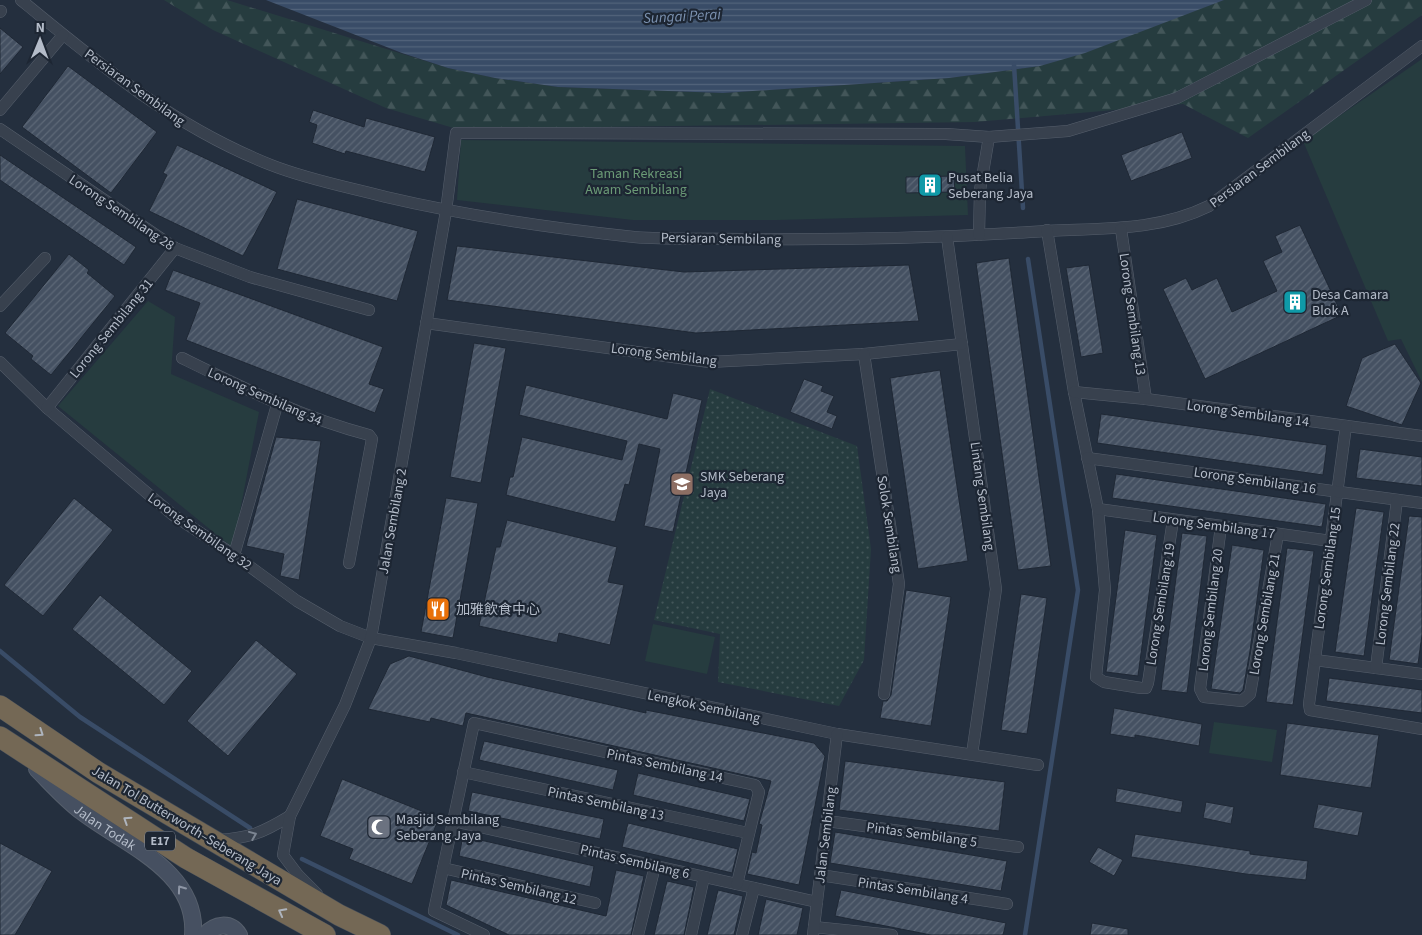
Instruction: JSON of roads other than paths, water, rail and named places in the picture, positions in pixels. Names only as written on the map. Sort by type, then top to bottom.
[{"type":"highway","name":"Jalan Tol Butterworth–Seberang Jaya","points":[[0,706],[99,773],[338,915],[380,935]]},
{"type":"highway","name":"Jalan Tol Butterworth–Seberang Jaya","points":[[8,743],[186,858],[325,935]]},
{"type":"main road","name":"Jalan Todak","points":[[8,743],[80,811],[150,858],[178,884],[190,904],[193,935]]},
{"type":"main road","points":[[205,935],[211,929],[222,925],[231,927],[239,935]]},
{"type":"street","name":"Persiaran Sembilang","points":[[21,0],[63,35],[146,98],[184,124],[222,144],[292,173],[446,211],[637,237],[816,240],[947,237],[1047,230],[1121,229],[1168,222],[1187,217],[1208,206],[1422,46]]},
{"type":"street","points":[[979,235],[980,182],[989,137],[1068,131],[1177,98],[1366,0]]},
{"type":"street","points":[[0,110],[63,35]]},
{"type":"street","name":"Lorong Sembilang 28","points":[[0,129],[175,248],[250,276],[369,310]]},
{"type":"street","name":"Jalan Sembilang 2","points":[[338,915],[298,875],[283,855],[290,816],[345,705],[371,638],[446,211],[456,133],[946,134],[989,137]]},
{"type":"street","name":"Lorong Sembilang 13","points":[[1121,229],[1146,399]]},
{"type":"street","points":[[1047,230],[1074,392],[1098,510]]},
{"type":"street","name":"Lintang Sembilang","points":[[947,237],[996,589],[972,754]]},
{"type":"street","name":"Lorong Sembilang 31","points":[[47,408],[175,248]]},
{"type":"street","points":[[0,306],[45,258]]},
{"type":"street","name":"Lorong Sembilang","points":[[426,323],[709,362],[864,354],[962,344]]},
{"type":"street","name":"Solok Sembilang","points":[[864,354],[899,584],[884,694]]},
{"type":"street","name":"Lorong Sembilang 34","points":[[182,358],[277,405],[331,425],[369,435],[372,439],[349,563]]},
{"type":"street","name":"Lorong Sembilang 32","points":[[0,362],[47,408],[173,515],[306,606],[340,626],[371,638]]},
{"type":"street","name":"Lorong Sembilang 14","points":[[1074,392],[1146,399],[1422,436]]},
{"type":"street","points":[[234,555],[277,405]]},
{"type":"street","name":"Lorong Sembilang 15","points":[[1346,426],[1309,704],[1310,710],[1422,729]]},
{"type":"street","name":"Lorong Sembilang 16","points":[[1087,458],[1422,503]]},
{"type":"street","name":"Lorong Sembilang 22","points":[[1376,668],[1397,500]]},
{"type":"street","name":"Lorong Sembilang 17","points":[[1098,510],[1331,541]]},
{"type":"street","name":"Lorong Sembilang 19","points":[[1098,510],[1105,590],[1096,677],[1099,680],[1146,688],[1173,520]]},
{"type":"street","name":"Lorong Sembilang 20","points":[[1221,526],[1200,689],[1201,695],[1204,697],[1242,701],[1250,694]]},
{"type":"street","name":"Lorong Sembilang 21","points":[[1250,694],[1278,534]]},
{"type":"street","name":"Lengkok Sembilang","points":[[371,638],[456,653],[837,734],[1038,765]]},
{"type":"street","points":[[1315,660],[1422,674]]},
{"type":"street","name":"Pintas Sembilang 14","points":[[463,772],[474,723],[755,784],[759,792],[737,884]]},
{"type":"street","name":"Jalan Sembilang","points":[[813,931],[837,734]]},
{"type":"street","points":[[463,772],[434,911],[484,935]]},
{"type":"street","name":"Pintas Sembilang 13","points":[[463,772],[748,833]]},
{"type":"street","points":[[212,841],[246,838],[270,828],[290,816]]},
{"type":"street","name":"Pintas Sembilang 6","points":[[453,821],[817,902]]},
{"type":"street","name":"Pintas Sembilang 5","points":[[827,821],[1018,847]]},
{"type":"street","points":[[638,935],[655,866]]},
{"type":"street","name":"Pintas Sembilang 12","points":[[443,868],[595,903]]},
{"type":"street","name":"Pintas Sembilang 4","points":[[820,875],[1006,904]]},
{"type":"street","points":[[691,935],[704,877]]},
{"type":"street","points":[[742,935],[754,888]]},
{"type":"street","points":[[813,931],[892,935]]},
{"type":"water","name":"Sungai Perai","points":[[266,0],[1224,0],[1085,53],[1040,66],[949,78],[723,93],[558,87],[495,78],[448,68],[402,53]]},
{"type":"waterway","points":[[1014,65],[1023,208]]},
{"type":"waterway","points":[[1025,935],[1078,590],[1028,259]]},
{"type":"waterway","points":[[0,651],[80,717],[250,828]]},
{"type":"waterway","points":[[302,859],[458,935]]},
{"type":"place","name":"Pusat Belia Seberang Jaya","points":[[930,185]]},
{"type":"place","name":"Desa Camara Blok A","points":[[1295,302]]},
{"type":"place","name":"SMK Seberang Jaya","points":[[682,484]]},
{"type":"place","name":"加雅飲食中心","points":[[438,609]]},
{"type":"place","name":"Masjid Sembilang Seberang Jaya","points":[[379,827]]},
{"type":"park label","name":"Taman Rekreasi Awam Sembilang","points":[[636,182]]}]
